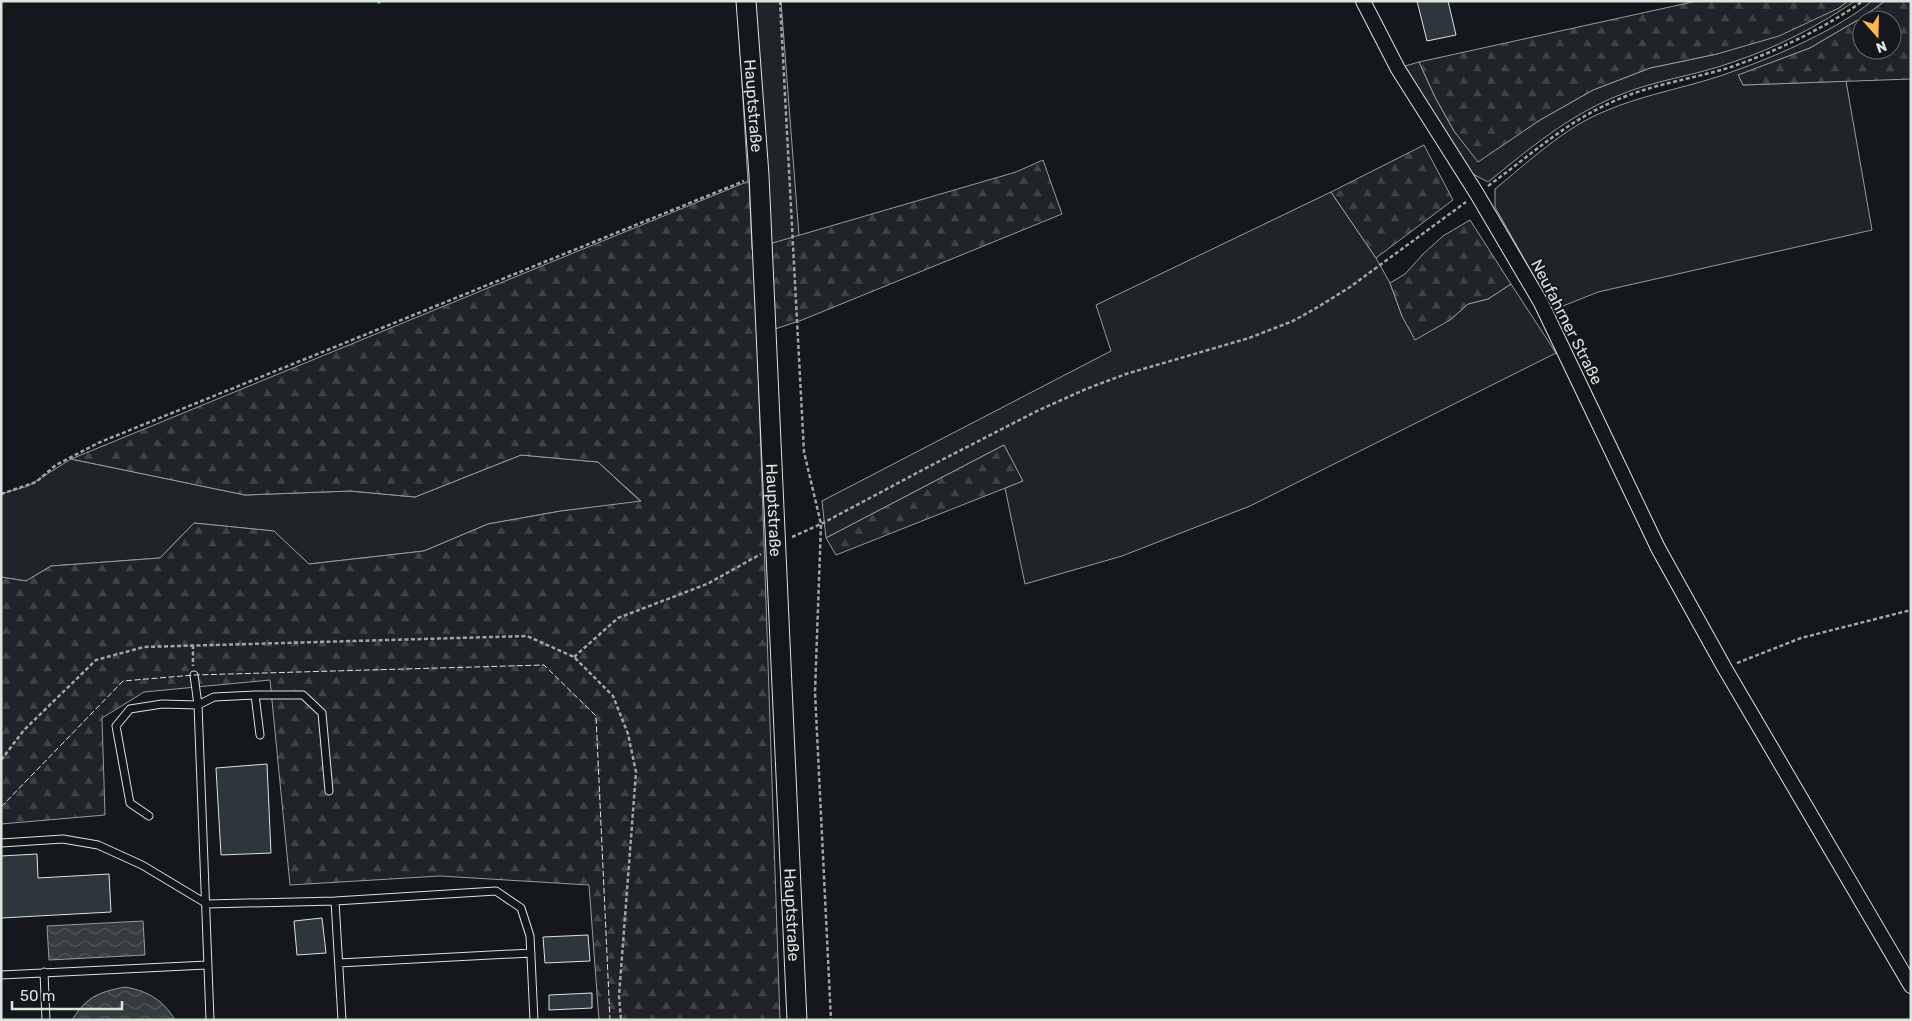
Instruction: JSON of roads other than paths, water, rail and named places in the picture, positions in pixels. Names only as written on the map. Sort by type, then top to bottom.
[{"type":"main road","name":"Hauptstraße","points":[[746,1],[759,175],[797,1020]]},
{"type":"street","name":"Neufahrner Straße","points":[[1363,1],[1398,69],[1477,194],[1541,303],[1658,548],[1724,668],[1911,986]]},
{"type":"lane","points":[[194,675],[198,705],[210,1020]]},
{"type":"lane","points":[[255,695],[260,735]]},
{"type":"lane","points":[[150,816],[130,803],[116,726],[130,709],[162,704],[198,705],[214,697],[303,695],[322,713],[329,791]]},
{"type":"lane","points":[[1,843],[63,839],[98,844],[142,864],[207,904],[335,901],[496,891],[521,908],[530,936],[534,1020]]},
{"type":"lane","points":[[335,901],[342,1020]]},
{"type":"lane","points":[[339,963],[531,953]]},
{"type":"lane","points":[[1,975],[207,965]]},
{"type":"lane","points":[[44,972],[46,1020]]},
{"type":"water","points":[[143,921],[145,955],[49,960],[47,926]]},
{"type":"water","points":[[125,987],[148,994],[160,1002],[175,1020],[72,1020],[77,1012],[94,997]]}]
